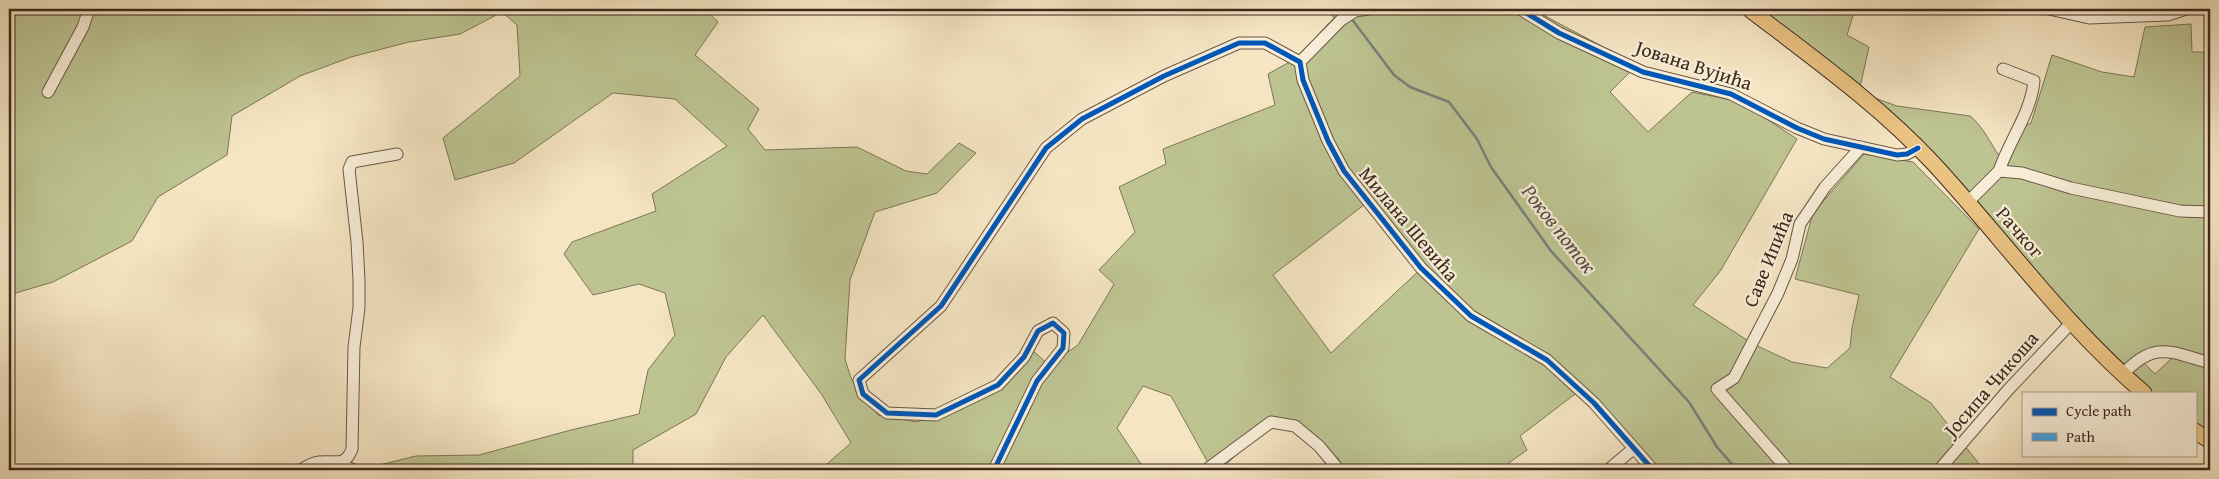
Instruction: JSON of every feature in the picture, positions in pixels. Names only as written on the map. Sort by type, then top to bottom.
[{"type":"main road","name":"Рачког","points":[[1749,9],[1864,98],[1918,148],[1968,202],[2072,322],[2143,392]]},
{"type":"main road","points":[[2196,432],[2210,441]]},
{"type":"street","points":[[48,92],[83,27],[89,9]]},
{"type":"street","points":[[994,470],[1037,381],[1063,348],[1064,333],[1052,323],[1038,331],[1024,357],[998,385],[936,415],[887,413],[863,394],[859,380],[941,306],[1046,148],[1082,119],[1164,76],[1239,43],[1265,43],[1300,62],[1341,20],[1355,10],[1368,9]]},
{"type":"street","name":"Јована Вујића","points":[[1520,9],[1559,32],[1644,72],[1731,94],[1797,128],[1824,139],[1897,155],[1907,154],[1918,148]]},
{"type":"street","points":[[2049,9],[2089,18],[2168,15],[2186,9]]},
{"type":"street","name":"Милана Шевића","points":[[1300,62],[1303,80],[1310,98],[1328,141],[1344,171],[1421,268],[1471,316],[1547,360],[1594,403],[1653,470]]},
{"type":"street","points":[[1968,202],[1999,171],[2006,150],[2022,120],[2034,81],[2003,69]]},
{"type":"street","name":"Саве Ипића","points":[[1788,470],[1717,389],[1734,378],[1778,293],[1792,259],[1800,224],[1825,186],[1861,147]]},
{"type":"street","points":[[301,470],[310,464],[343,461],[349,457],[353,436],[353,356],[359,280],[349,170],[352,162],[397,154]]},
{"type":"street","points":[[1999,171],[2022,173],[2072,188],[2180,211],[2210,212]]},
{"type":"street","name":"Јосипа Чикоша","points":[[1939,470],[2008,390],[2072,322]]},
{"type":"street","points":[[2123,374],[2151,352],[2173,352],[2210,362]]},
{"type":"street","points":[[1206,470],[1256,435],[1271,422],[1295,426],[1319,446],[1339,470]]},
{"type":"street","points":[[1608,470],[1633,449]]},
{"type":"street","points":[[336,462],[354,470]]},
{"type":"green space","points":[[9,9],[704,9],[718,22],[695,55],[759,109],[748,129],[765,150],[857,147],[906,171],[927,174],[959,143],[976,153],[937,193],[875,212],[850,280],[845,359],[851,378],[878,415],[917,422],[968,401],[1004,380],[1031,349],[1049,365],[1078,345],[1114,284],[1099,270],[1135,232],[1119,187],[1166,164],[1163,149],[1275,105],[1268,74],[1295,59],[1334,18],[1327,9],[1341,9],[1335,18],[1357,9],[1532,9],[1637,65],[1610,92],[1648,132],[1692,92],[1741,102],[1797,139],[1721,270],[1693,305],[1753,344],[1792,362],[1827,368],[1850,348],[1859,295],[1795,279],[1813,213],[1864,154],[1913,162],[1979,229],[1890,377],[1931,403],[1980,465],[1977,470],[1656,470],[1583,388],[1520,436],[1527,450],[1499,470],[1329,470],[1339,459],[1293,422],[1275,419],[1220,470],[1212,470],[1171,396],[1143,386],[1117,428],[1145,470],[820,470],[851,443],[822,395],[763,315],[726,357],[696,414],[633,450],[633,470],[359,470],[416,456],[479,455],[639,414],[648,370],[675,335],[665,293],[639,284],[593,295],[564,254],[572,242],[656,211],[652,194],[727,146],[675,99],[613,93],[514,163],[455,180],[443,138],[520,76],[517,25],[502,12],[460,34],[409,42],[351,57],[300,76],[232,116],[227,155],[158,197],[132,241],[53,282],[9,295]],"holes":[[[1369,201],[1425,265],[1331,353],[1273,275]]]},
{"type":"green space","points":[[1754,9],[1855,9],[1847,35],[1869,47],[1861,83],[1857,89]]},
{"type":"green space","points":[[2191,24],[2192,52],[2210,52],[2210,209],[2184,208],[2132,199],[2080,187],[2004,165],[2023,127],[2031,123],[2052,55],[2102,72],[2134,77],[2145,27]]},
{"type":"green space","points":[[1864,94],[1897,106],[1970,116],[1983,130],[2000,157],[1990,173],[1967,197]]},
{"type":"green space","points":[[2002,171],[2210,215],[2210,357],[2174,348],[2154,348],[2144,351],[2122,368],[1972,203]]},
{"type":"green space","points":[[2172,358],[2210,368],[2210,437],[2196,428],[2196,392],[2149,392],[2128,374],[2143,362],[2155,374]]},
{"type":"waterway","name":"Роков поток","points":[[1351,18],[1394,75],[1410,87],[1449,102],[1477,139],[1491,167],[1551,251],[1689,402],[1717,447],[1737,470]]},
{"type":"cycle path","points":[[1520,9],[1559,33],[1643,72],[1731,94],[1797,128],[1824,139],[1897,155],[1907,154],[1918,148]]},
{"type":"cycle path","points":[[994,470],[1037,381],[1063,348],[1064,333],[1053,323],[1038,331],[1024,357],[998,385],[936,415],[887,413],[863,394],[859,380],[941,306],[1046,148],[1082,119],[1164,76],[1239,43],[1265,43],[1300,62],[1303,80],[1328,141],[1344,171],[1421,268],[1471,316],[1547,360],[1594,403],[1653,470]]}]
